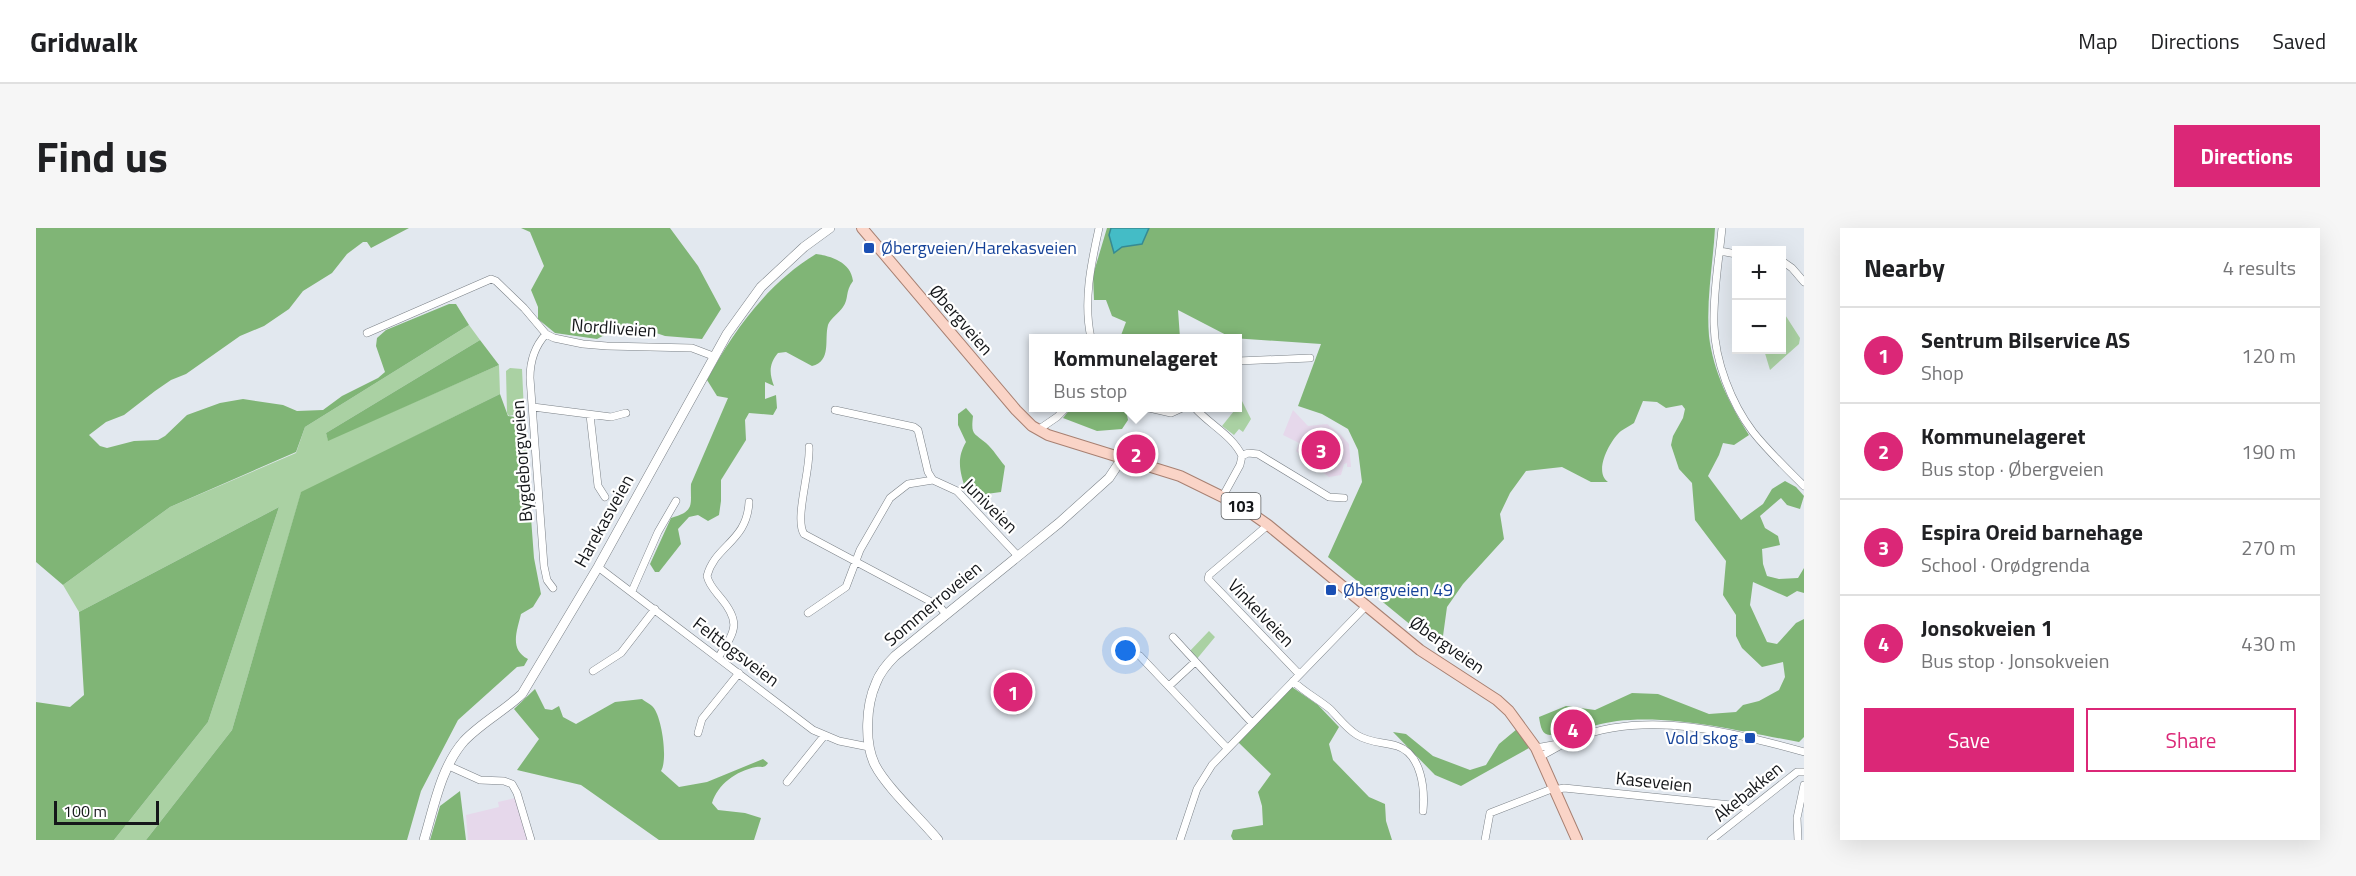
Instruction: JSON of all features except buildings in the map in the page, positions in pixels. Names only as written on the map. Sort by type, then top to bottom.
[{"type":"main road","name":"Øbergveien","points":[[862,228],[1016,410],[1038,430],[1057,439],[1180,476],[1222,496],[1268,525],[1431,658],[1497,700],[1518,722],[1537,753],[1577,840]]},
{"type":"street","name":"Harekasveien","points":[[424,840],[449,766],[466,739],[522,694],[598,567],[713,356],[741,312],[761,287],[804,247],[830,228]]},
{"type":"street","points":[[1091,334],[1089,271],[1099,228]]},
{"type":"street","points":[[1722,228],[1714,324],[1718,355],[1724,375],[1736,404],[1753,431],[1804,486]]},
{"type":"street","points":[[1720,251],[1732,253]]},
{"type":"street","points":[[1786,264],[1804,282]]},
{"type":"street","name":"Nordliveien","points":[[367,333],[491,279],[524,308],[546,334],[569,342],[607,346],[692,348],[713,356]]},
{"type":"street","name":"Bygdeborgveien","points":[[546,334],[539,343],[530,364],[544,566],[547,580],[554,588]]},
{"type":"street","points":[[1242,361],[1310,358]]},
{"type":"street","points":[[533,406],[611,417],[626,413]]},
{"type":"street","name":"Juniveien","points":[[836,410],[914,427],[920,434],[928,472],[933,480],[957,491],[1018,556]]},
{"type":"street","points":[[1038,430],[1062,412]]},
{"type":"street","points":[[1199,412],[1234,443],[1242,456],[1240,465],[1222,496]]},
{"type":"street","points":[[590,415],[598,486],[605,497]]},
{"type":"street","points":[[809,447],[809,466],[800,520],[804,534],[939,606],[946,614]]},
{"type":"street","points":[[1242,456],[1248,453],[1258,454],[1329,497],[1344,498]]},
{"type":"street","name":"Sommerroveien","points":[[938,840],[880,772],[869,747],[872,694],[884,668],[895,656],[1109,478],[1123,457]]},
{"type":"street","points":[[808,613],[846,587],[855,562],[895,492],[915,482],[933,480]]},
{"type":"street","points":[[632,591],[658,532],[676,501]]},
{"type":"street","points":[[718,658],[731,636],[735,623],[732,612],[711,586],[707,576],[716,560],[743,528],[749,502]]},
{"type":"street","name":"Vinkelveien","points":[[1268,525],[1209,575],[1208,579],[1299,674]]},
{"type":"street","name":"Felttogsveien","points":[[598,567],[806,726],[824,736],[869,747]]},
{"type":"street","points":[[1180,840],[1197,789],[1212,765],[1367,605]]},
{"type":"street","points":[[593,671],[621,654],[655,609]]},
{"type":"street","points":[[1173,637],[1252,723]]},
{"type":"street","points":[[1140,656],[1227,748]]},
{"type":"street","points":[[1169,686],[1195,662]]},
{"type":"street","points":[[698,733],[702,719],[739,673]]},
{"type":"street","points":[[1293,681],[1358,735],[1371,742],[1397,746],[1406,752],[1420,774],[1425,795],[1424,811]]},
{"type":"street","points":[[1537,753],[1608,729],[1653,725],[1713,732],[1804,752]]},
{"type":"street","points":[[787,782],[824,736]]},
{"type":"street","points":[[449,766],[480,780],[504,781],[512,784],[517,793],[531,840]]},
{"type":"street","name":"Akebakken","points":[[1711,840],[1797,772],[1804,772]]},
{"type":"street","points":[[1798,840],[1797,818],[1804,785]]},
{"type":"street","name":"Kaseveien","points":[[1554,789],[1564,788],[1731,805],[1743,807],[1748,811]]},
{"type":"street","points":[[1485,840],[1490,813],[1554,789]]},
{"type":"shaded area","points":[[1293,410],[1308,426],[1327,424],[1340,434],[1349,444],[1351,467],[1347,467],[1347,463],[1344,464],[1341,475],[1329,477],[1296,451],[1299,443],[1283,435]]},
{"type":"shaded area","points":[[515,798],[528,840],[468,840],[466,815],[499,807],[498,802]]},
{"type":"green space","points":[[36,228],[409,228],[371,248],[367,242],[363,242],[347,254],[332,273],[303,291],[289,309],[264,326],[240,336],[186,374],[171,380],[124,415],[106,422],[89,435],[100,446],[107,448],[134,441],[158,440],[187,415],[220,403],[243,399],[283,405],[297,411],[323,410],[342,396],[378,378],[385,372],[376,346],[377,338],[386,330],[449,304],[456,304],[469,325],[305,427],[296,452],[170,507],[63,585],[36,562]]},
{"type":"green space","points":[[521,228],[670,228],[698,266],[721,309],[702,339],[665,336],[627,323],[597,339],[555,333],[538,319],[538,307],[531,290],[544,266],[530,232]]},
{"type":"green space","points":[[1107,228],[1111,228],[1109,235],[1122,247],[1142,244],[1149,228],[1715,228],[1708,309],[1711,349],[1723,387],[1749,435],[1734,445],[1723,443],[1708,476],[1741,520],[1763,504],[1772,489],[1785,481],[1796,487],[1804,496],[1800,509],[1787,505],[1781,498],[1760,516],[1765,528],[1778,536],[1780,545],[1762,549],[1767,576],[1779,579],[1798,578],[1804,568],[1804,593],[1797,591],[1787,597],[1753,582],[1750,605],[1767,642],[1777,644],[1796,623],[1804,619],[1804,737],[1799,742],[1708,725],[1639,719],[1600,724],[1572,731],[1569,724],[1565,722],[1559,725],[1558,733],[1553,735],[1546,734],[1542,729],[1539,717],[1566,706],[1595,710],[1632,693],[1658,694],[1709,714],[1736,712],[1743,705],[1759,701],[1779,690],[1785,677],[1783,662],[1762,667],[1742,648],[1736,636],[1736,615],[1723,595],[1726,561],[1695,520],[1692,483],[1679,469],[1671,445],[1673,436],[1683,418],[1685,409],[1682,405],[1666,408],[1657,402],[1643,401],[1634,423],[1621,431],[1608,448],[1602,471],[1608,482],[1591,482],[1562,467],[1526,471],[1510,493],[1500,514],[1504,539],[1463,584],[1447,607],[1443,636],[1420,625],[1412,626],[1328,557],[1362,482],[1358,450],[1348,429],[1322,414],[1298,406],[1321,344],[1242,339],[1242,334],[1224,334],[1178,310],[1180,334],[1122,334],[1126,322],[1112,316],[1106,300],[1094,300],[1093,275]]},
{"type":"green space","points":[[816,254],[839,261],[848,269],[853,281],[845,304],[828,325],[825,355],[822,360],[812,366],[786,352],[778,353],[771,369],[774,386],[765,382],[765,399],[776,395],[777,408],[773,415],[749,413],[745,420],[746,440],[721,480],[719,515],[708,521],[698,515],[689,517],[678,529],[681,544],[659,572],[655,572],[650,564],[671,518],[685,513],[690,506],[691,484],[728,398],[717,396],[707,380],[728,344],[753,310],[782,279]]},
{"type":"green space","points":[[1786,316],[1800,338],[1799,344],[1770,370],[1765,354],[1786,354]]},
{"type":"green space","points":[[469,325],[480,340],[326,433],[328,440],[499,365],[500,394],[301,493],[232,730],[146,840],[114,840],[208,722],[279,507],[79,612],[63,585],[170,507],[296,453],[305,427]]},
{"type":"green space","points":[[480,340],[499,365],[328,441],[326,433]]},
{"type":"green space","points":[[510,368],[522,369],[524,412],[509,416],[506,371]]},
{"type":"green space","points":[[500,394],[508,416],[524,418],[528,465],[521,487],[530,504],[534,558],[541,594],[533,607],[521,614],[516,633],[518,650],[528,659],[524,666],[517,667],[458,720],[421,791],[407,840],[146,840],[232,730],[301,492]]},
{"type":"green space","points":[[1242,401],[1251,419],[1243,432],[1239,429],[1234,435],[1222,426],[1233,412],[1242,412]]},
{"type":"green space","points":[[966,408],[973,416],[974,432],[989,445],[1005,466],[1001,492],[979,495],[966,491],[960,466],[961,454],[966,442],[958,425],[958,414]]},
{"type":"green space","points":[[1068,412],[1126,412],[1128,420],[1122,429],[1097,431],[1063,418]]},
{"type":"green space","points":[[279,507],[208,722],[114,840],[36,840],[36,702],[70,707],[84,695],[79,612]]},
{"type":"green space","points":[[1209,631],[1215,637],[1196,660],[1188,653]]},
{"type":"green space","points":[[1292,687],[1318,705],[1339,727],[1329,744],[1333,760],[1369,797],[1385,804],[1386,821],[1392,840],[1233,840],[1231,836],[1233,830],[1263,825],[1262,806],[1258,792],[1271,774],[1238,742]]},
{"type":"green space","points":[[535,689],[545,709],[552,710],[559,706],[563,717],[576,724],[615,702],[642,699],[651,705],[659,720],[663,739],[664,758],[661,771],[679,787],[707,782],[763,759],[768,763],[765,766],[735,775],[723,784],[712,803],[718,810],[745,813],[761,818],[754,840],[659,840],[581,785],[517,770],[539,739],[514,709]]},
{"type":"green space","points":[[1517,729],[1529,748],[1461,786],[1435,775],[1393,732],[1406,734],[1433,756],[1470,770],[1486,765],[1499,744]]},
{"type":"green space","points":[[460,791],[466,840],[430,840],[440,806]]},
{"type":"water","points":[[1111,228],[1149,228],[1142,244],[1122,247],[1114,253],[1109,235]]},
{"type":"place","name":"Øbergveien/Harekasveien","points":[[869,248]]},
{"type":"place","name":"Espira Oreid barnehage","points":[[1321,450]]},
{"type":"place","name":"Kommunelageret","points":[[1136,454]]},
{"type":"place","name":"Øbergveien 49","points":[[1331,590]]},
{"type":"place","name":"Sentrum Bilservice AS","points":[[1013,692]]},
{"type":"place","name":"Jonsokveien 1","points":[[1573,729]]},
{"type":"place","name":"Vold skog","points":[[1750,738]]}]
